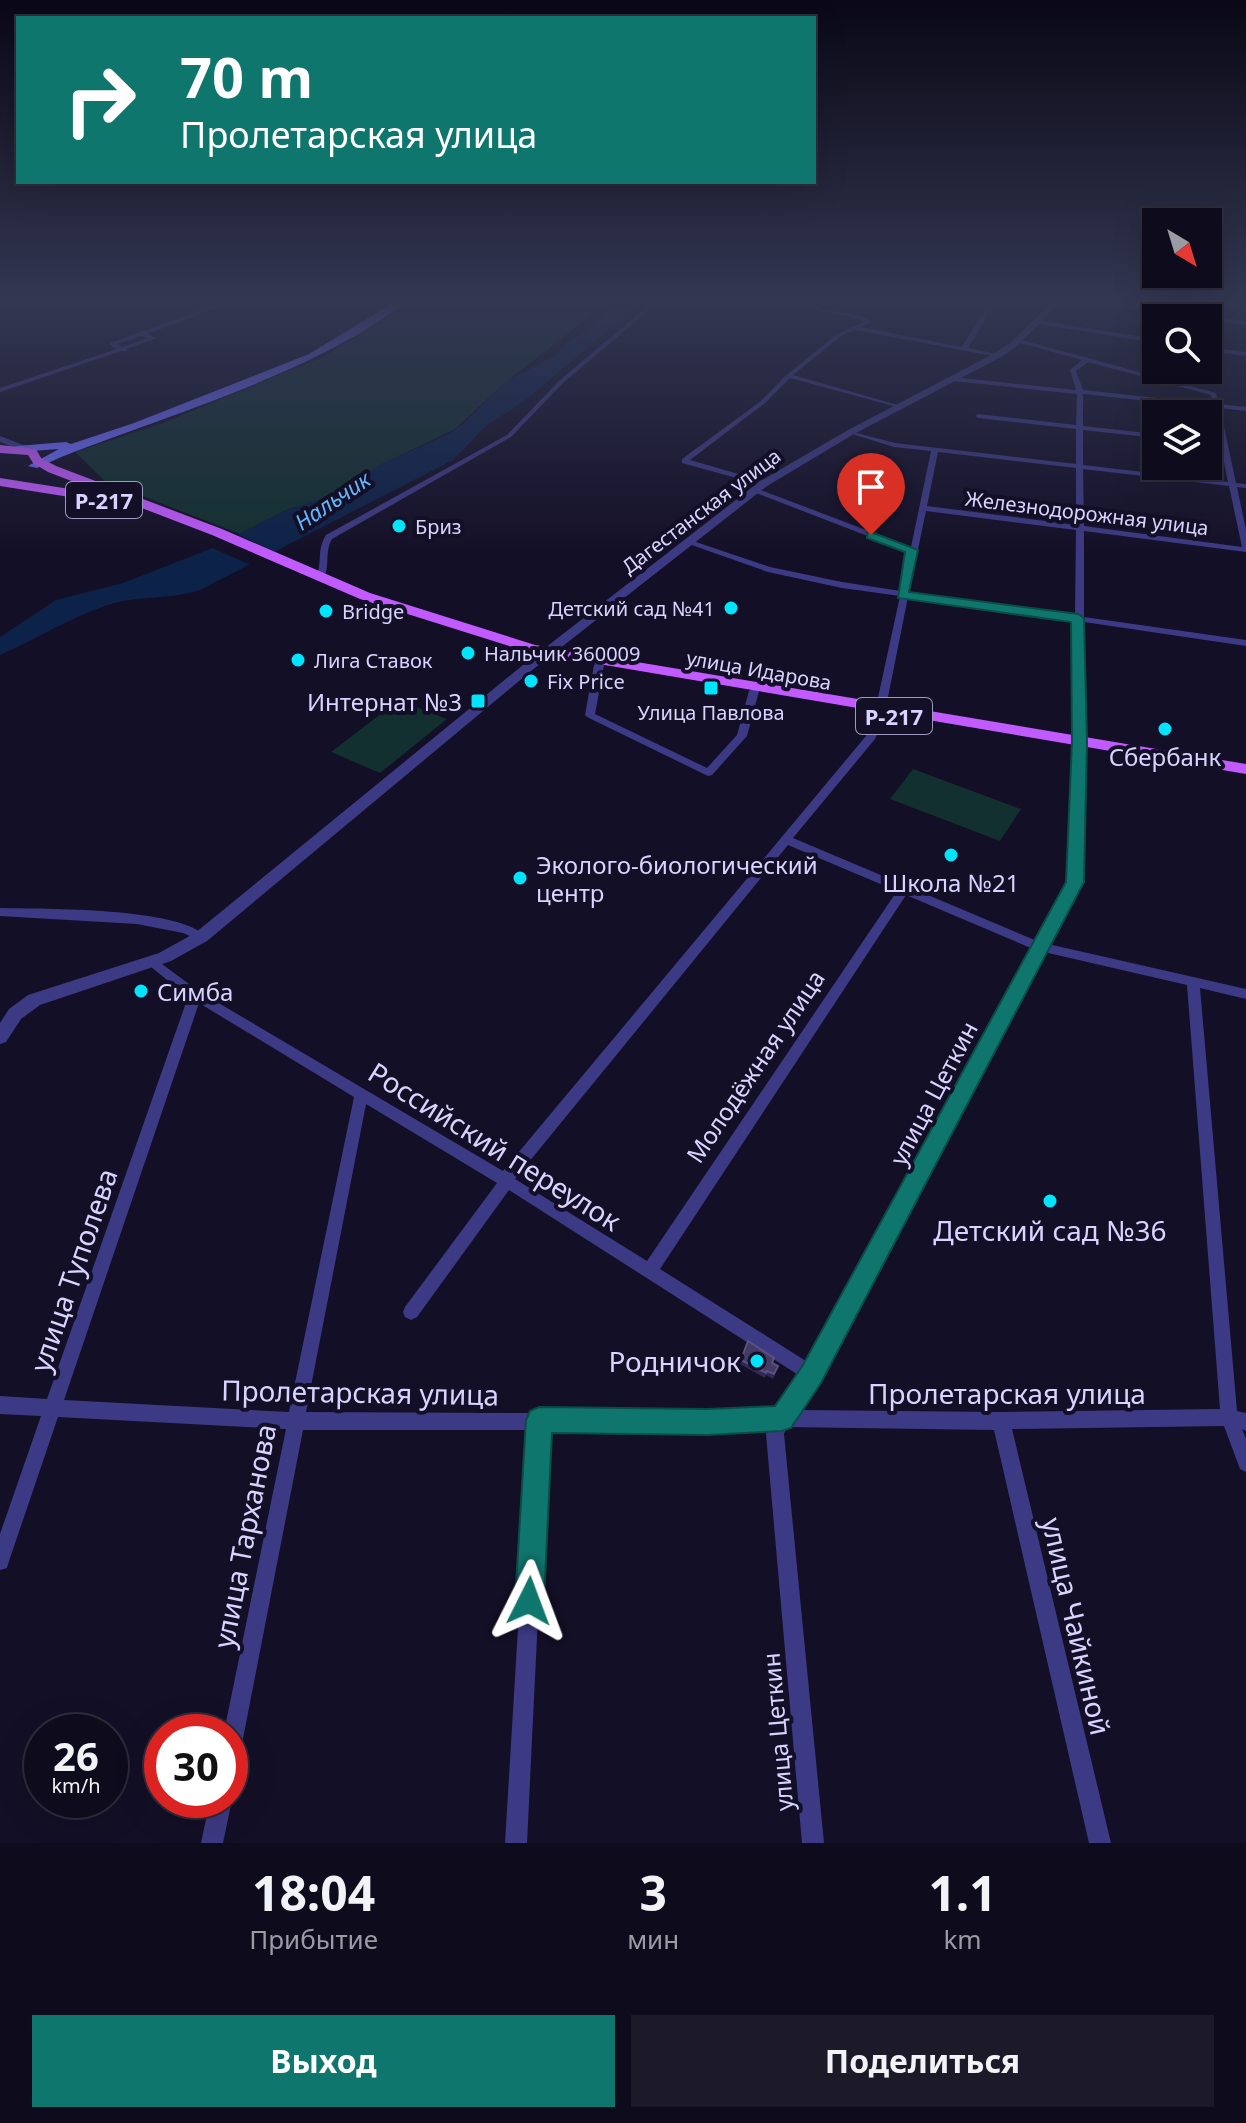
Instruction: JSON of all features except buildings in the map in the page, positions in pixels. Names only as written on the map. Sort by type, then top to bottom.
[{"type":"main road","points":[[30,456],[84,443],[138,425],[236,386]]},
{"type":"main road","points":[[30,456],[84,443]]},
{"type":"main road","name":"Р-217","points":[[0,449],[30,456],[280,566]]},
{"type":"main road","name":"Р-217","points":[[0,480],[30,456]]},
{"type":"main road","name":"Р-217","points":[[0,480],[85,495],[210,535]]},
{"type":"main road","name":"улица Идарова","points":[[280,566],[320,577],[392,606],[547,654],[1246,772]]},
{"type":"main road","name":"улица Идарова","points":[[280,566],[357,602],[547,654],[880,710]]},
{"type":"street","points":[[320,577],[325,567],[323,547],[329,537],[509,436],[557,386]]},
{"type":"street","points":[[779,386],[763,402],[685,461],[759,487],[912,550]]},
{"type":"street","points":[[825,386],[899,407]]},
{"type":"street","name":"Дагестанская улица","points":[[0,1037],[15,1014],[34,1000],[151,962],[201,937],[547,654],[759,487],[851,432],[939,386]]},
{"type":"street","points":[[1021,386],[1158,400]]},
{"type":"street","name":"улица Цеткин","points":[[813,1843],[775,1434],[782,1418],[812,1374],[1075,882],[1079,746],[1078,386]]},
{"type":"street","points":[[1185,386],[1214,394],[1215,400]]},
{"type":"street","points":[[1222,407],[1246,409]]},
{"type":"street","points":[[978,416],[1142,435]]},
{"type":"street","points":[[851,432],[882,443],[1246,486]]},
{"type":"street","points":[[0,439],[30,456]]},
{"type":"street","points":[[411,1312],[502,1189],[505,1180],[871,737],[880,710],[935,449]]},
{"type":"street","points":[[1222,449],[1233,484],[1246,549]]},
{"type":"street","name":"Железнодорожная улица","points":[[924,508],[1246,549]]},
{"type":"street","points":[[690,543],[768,569],[902,595],[1246,643]]},
{"type":"street","points":[[599,665],[590,715],[708,773],[742,736],[754,691]]},
{"type":"street","points":[[785,839],[1040,947],[1246,994]]},
{"type":"street","name":"Молодёжная улица","points":[[649,1272],[904,889]]},
{"type":"street","points":[[0,912],[152,921],[191,929],[201,937]]},
{"type":"street","name":"Российский переулок","points":[[151,962],[195,995],[505,1180],[812,1374]]},
{"type":"street","points":[[1193,984],[1237,1420],[1246,1463]]},
{"type":"street","name":"улица Туполева","points":[[0,1561],[195,995]]},
{"type":"street","name":"улица Тарханова","points":[[238,1714],[361,1095]]},
{"type":"street","name":"Пролетарская улица","points":[[0,1405],[296,1421],[707,1422],[782,1418],[1237,1420]]},
{"type":"street","points":[[516,1843],[539,1420]]},
{"type":"street","name":"улица Чайкиной","points":[[1001,1421],[1100,1843]]},
{"type":"street","points":[[212,1843],[217,1818]]},
{"type":"green space","points":[[252,386],[502,386],[455,429],[382,464],[321,499],[286,510],[240,534],[106,482],[75,452],[160,424]]},
{"type":"green space","points":[[399,700],[447,719],[380,773],[331,752]]},
{"type":"green space","points":[[913,769],[1021,809],[1000,841],[890,799]]},
{"type":"water","name":"Нальчик","points":[[502,386],[542,386],[486,426],[453,460],[200,590],[108,605],[0,655],[0,637],[56,600],[123,583],[210,549],[286,510],[321,499],[382,464],[463,424]]},
{"type":"pier","points":[[234,533],[280,554],[255,567],[208,546]]},
{"type":"place","name":"Бриз","points":[[399,526]]},
{"type":"place","name":"Детский сад №41","points":[[731,608]]},
{"type":"place","name":"Bridge","points":[[326,611]]},
{"type":"place","name":"Нальчик 360009","points":[[468,653]]},
{"type":"place","name":"Лига Ставок","points":[[298,660]]},
{"type":"place","name":"Fix Price","points":[[531,681]]},
{"type":"place","name":"Улица Павлова","points":[[711,688]]},
{"type":"place","name":"Интернат №3","points":[[478,701]]},
{"type":"place","name":"Сбербанк","points":[[1165,729]]},
{"type":"place","name":"Школа №21","points":[[951,855]]},
{"type":"place","name":"Эколого-биологический центр","points":[[520,878]]},
{"type":"place","name":"Симба","points":[[141,991]]},
{"type":"place","name":"Детский сад №36","points":[[1050,1201]]},
{"type":"place","name":"Родничок","points":[[757,1361]]},
{"type":"route","points":[[529,1601],[539,1420],[707,1422],[782,1418],[812,1374],[1075,882],[1079,742],[1078,618],[902,595],[912,550],[871,535]]}]
